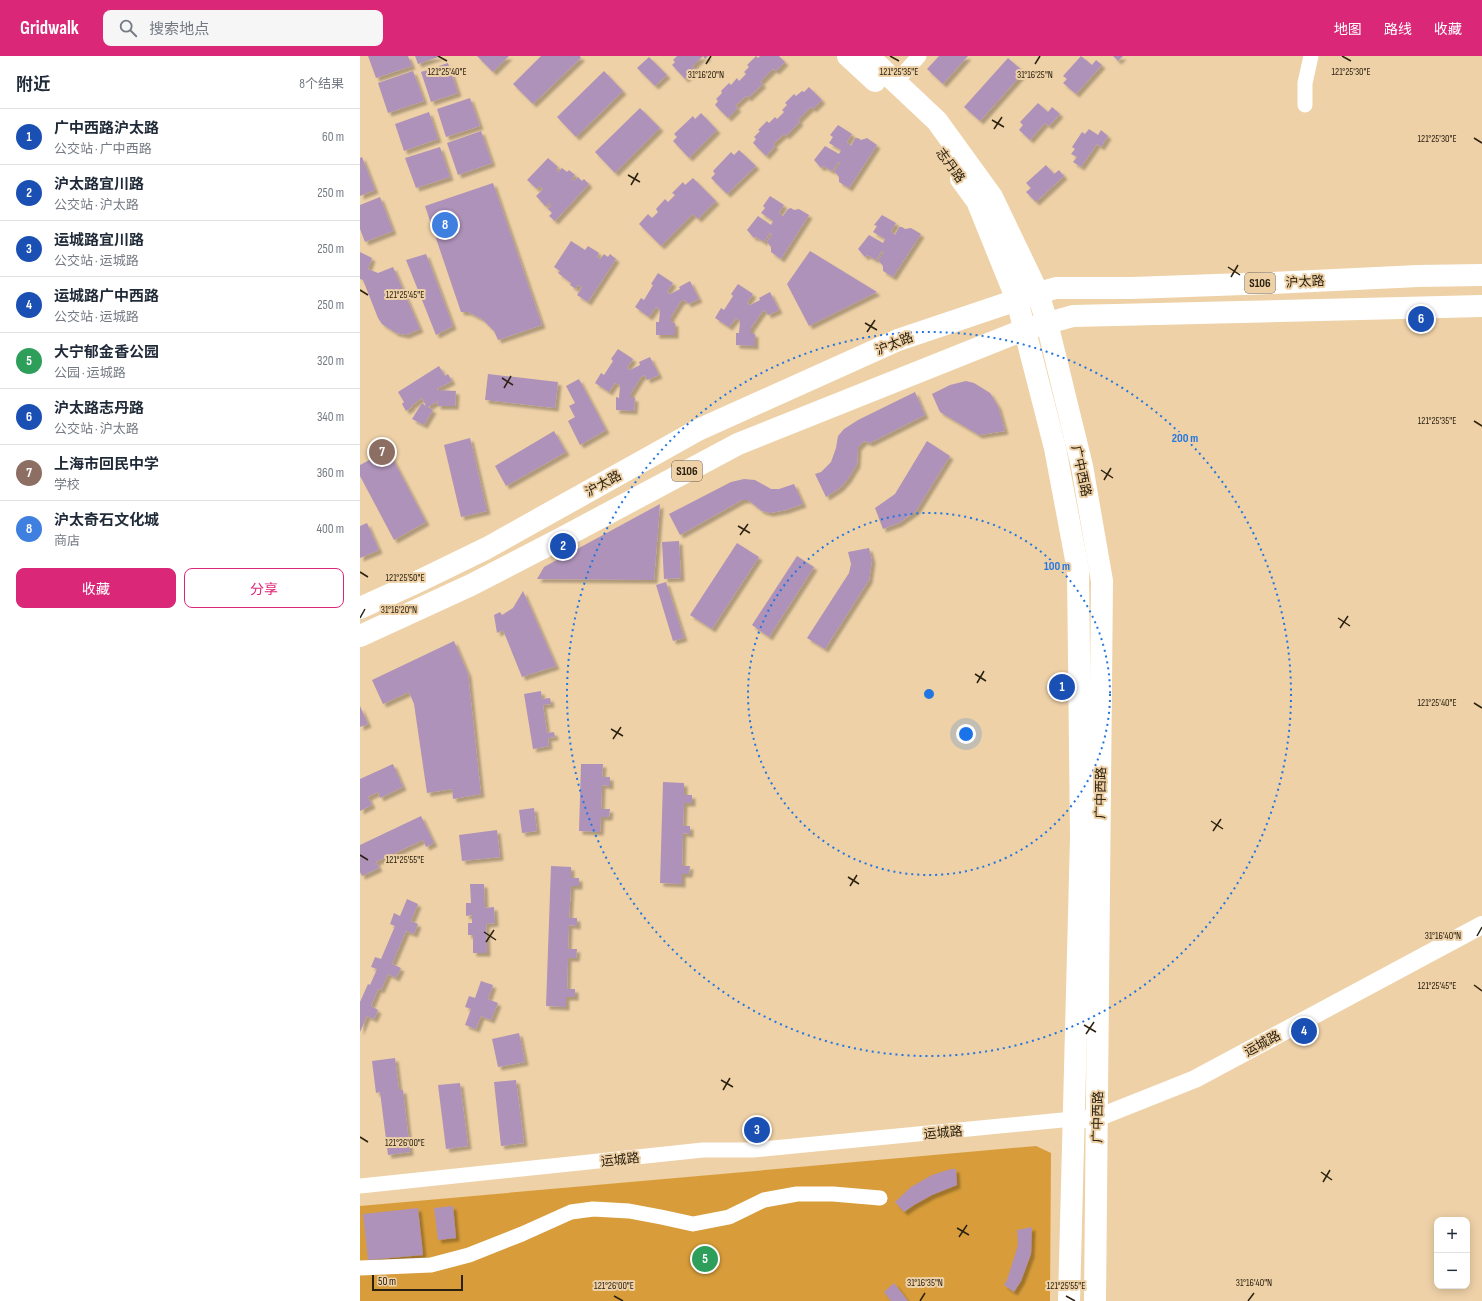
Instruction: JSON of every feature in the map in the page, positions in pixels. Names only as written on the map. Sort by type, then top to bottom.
[{"type":"main road","name":"志丹路","points":[[848,56],[927,132],[977,201],[1017,300]]},
{"type":"main road","name":"志丹路","points":[[868,56],[937,121],[992,196],[1038,293]]},
{"type":"main road","name":"沪太路","points":[[360,608],[487,548],[698,430],[898,340],[1038,293],[1056,288],[1272,283],[1418,276],[1482,275]]},
{"type":"main road","name":"广中西路","points":[[1038,293],[1047,323],[1082,466],[1102,581],[1095,1301]]},
{"type":"main road","name":"广中西路","points":[[1017,300],[1026,329],[1055,448],[1078,570],[1081,837],[1069,1301]]},
{"type":"main road","name":"S106","points":[[360,636],[471,584],[560,539],[738,444],[1026,329],[1073,316],[1482,306]]},
{"type":"street","points":[[896,82],[919,56]]},
{"type":"street","points":[[1305,105],[1305,83],[1311,56]]},
{"type":"street","name":"运城路","points":[[360,1186],[703,1150],[753,1150],[1073,1119],[1097,1118],[1195,1079],[1482,925]]},
{"type":"street","points":[[360,1268],[431,1265],[469,1255],[571,1212],[593,1209],[629,1211],[661,1216],[693,1224],[730,1217],[764,1200],[797,1194],[833,1194],[880,1198]]},
{"type":"shaded area","points":[[1036,1146],[1051,1153],[1050,1301],[360,1301],[360,1206]]},
{"type":"building","points":[[368,56],[408,56],[412,66],[376,78]]},
{"type":"building","points":[[415,56],[441,56],[418,64]]},
{"type":"building","points":[[477,56],[509,56],[493,72]]},
{"type":"building","points":[[541,56],[580,56],[581,58],[533,104],[513,84]]},
{"type":"building","points":[[677,56],[703,56],[692,67],[695,69],[685,79],[672,65],[675,62],[673,60]]},
{"type":"building","points":[[756,56],[758,58],[760,56],[779,56],[785,62],[776,71],[773,69],[760,82],[763,84],[748,98],[746,96],[735,106],[738,108],[728,118],[715,105],[718,101],[716,99],[729,83],[731,85],[737,78],[739,81],[746,74],[744,72],[749,67],[747,65]]},
{"type":"building","points":[[939,56],[968,56],[943,84],[927,69]]},
{"type":"building","points":[[1081,56],[1092,65],[1096,60],[1102,65],[1076,94],[1063,83],[1067,79],[1063,76]]},
{"type":"building","points":[[1113,56],[1123,56],[1118,61]]},
{"type":"building","points":[[649,57],[667,75],[655,86],[637,68]]},
{"type":"building","points":[[1008,58],[1024,72],[980,121],[964,107]]},
{"type":"building","points":[[448,63],[458,93],[431,102],[421,72]]},
{"type":"building","points":[[413,71],[424,101],[388,113],[378,83]]},
{"type":"building","points":[[604,71],[623,91],[576,137],[557,117]]},
{"type":"building","points":[[809,87],[822,100],[813,109],[811,107],[798,120],[800,122],[786,136],[784,134],[773,144],[775,146],[766,156],[753,143],[756,139],[754,137],[760,131],[758,130],[767,121],[769,123],[775,117],[777,119],[784,112],[782,110],[787,105],[785,103],[794,94],[796,96],[802,91],[804,92]]},
{"type":"building","points":[[470,98],[480,126],[446,137],[437,109]]},
{"type":"building","points":[[1038,103],[1048,112],[1052,107],[1060,114],[1049,126],[1045,123],[1030,140],[1019,130],[1023,125],[1020,122]]},
{"type":"building","points":[[640,108],[660,128],[615,173],[595,152]]},
{"type":"building","points":[[429,112],[438,139],[404,151],[395,124]]},
{"type":"building","points":[[701,113],[717,130],[689,158],[673,141],[677,137],[674,134],[693,116],[695,119]]},
{"type":"building","points":[[838,125],[852,134],[847,142],[851,146],[855,138],[861,140],[867,138],[877,145],[849,188],[839,182],[839,177],[834,171],[840,163],[838,162],[832,171],[823,166],[821,168],[814,160],[825,146],[839,154],[841,150],[829,143],[833,137],[830,135]]},
{"type":"building","points":[[1089,129],[1098,135],[1101,130],[1108,136],[1101,147],[1097,144],[1081,167],[1073,162],[1077,157],[1071,154],[1075,149],[1072,147],[1082,132],[1085,134]]},
{"type":"building","points":[[481,131],[492,163],[458,175],[447,143]]},
{"type":"building","points":[[440,147],[450,177],[416,188],[405,158]]},
{"type":"building","points":[[739,150],[756,166],[727,194],[711,178],[715,174],[713,171],[731,152],[734,155]]},
{"type":"building","points":[[362,157],[375,190],[360,196],[360,158]]},
{"type":"building","points":[[548,158],[558,167],[556,170],[558,172],[562,168],[567,172],[569,170],[575,175],[572,179],[574,181],[578,177],[582,181],[584,179],[589,184],[555,221],[549,216],[552,213],[548,209],[551,205],[549,203],[546,207],[536,196],[543,189],[539,186],[537,189],[527,180]]},
{"type":"building","points":[[1046,165],[1054,174],[1059,170],[1064,176],[1036,202],[1026,192],[1031,188],[1026,183]]},
{"type":"building","points":[[693,178],[716,201],[698,219],[693,214],[661,246],[639,224],[648,214],[652,218],[658,212],[656,209],[665,199],[668,202],[675,195],[672,193],[683,182],[685,185]]},
{"type":"building","points":[[493,183],[542,325],[498,340],[494,331],[482,319],[468,312],[461,312],[425,206]]},
{"type":"building","points":[[770,196],[784,205],[779,213],[783,216],[788,209],[791,208],[794,210],[799,209],[809,215],[781,259],[771,252],[771,247],[767,242],[772,234],[770,233],[764,242],[756,237],[754,238],[747,230],[758,216],[771,225],[773,221],[761,213],[765,208],[763,206]]},
{"type":"building","points":[[380,197],[393,231],[365,242],[360,229],[360,205]]},
{"type":"building","points":[[882,215],[896,223],[891,231],[895,235],[899,227],[905,229],[911,228],[921,234],[893,277],[883,271],[883,266],[878,260],[884,252],[882,251],[876,260],[867,255],[865,257],[858,249],[869,235],[883,243],[885,239],[873,232],[877,226],[874,225]]},
{"type":"building","points":[[571,241],[585,250],[588,246],[599,253],[597,257],[600,259],[604,254],[608,257],[610,254],[616,259],[588,302],[577,295],[582,287],[578,285],[576,289],[570,285],[571,283],[558,273],[560,271],[554,267]]},
{"type":"building","points":[[810,251],[877,292],[809,326],[787,284]]},
{"type":"building","points":[[360,252],[372,258],[368,269],[378,273],[393,267],[420,329],[406,335],[396,333],[382,324],[378,318],[363,280],[360,279]]},
{"type":"building","points":[[426,254],[453,326],[436,335],[406,260]]},
{"type":"building","points":[[658,273],[673,283],[667,292],[670,294],[680,289],[679,287],[690,281],[699,299],[688,304],[685,300],[681,301],[671,317],[671,322],[675,323],[675,335],[656,335],[656,322],[659,322],[660,310],[656,307],[649,317],[635,307],[641,298],[644,300]]},
{"type":"building","points":[[738,284],[753,294],[747,303],[750,305],[760,300],[759,298],[770,292],[779,310],[768,315],[765,310],[751,328],[751,333],[755,334],[755,346],[736,345],[736,333],[739,333],[740,321],[736,318],[729,327],[715,318],[721,308],[724,310],[733,296],[731,294]]},
{"type":"building","points":[[618,349],[633,359],[627,368],[630,370],[640,365],[639,362],[650,357],[659,375],[647,380],[645,375],[641,377],[631,393],[631,398],[635,398],[634,411],[616,410],[616,397],[619,398],[620,385],[615,383],[609,392],[595,383],[601,373],[604,375],[613,361],[611,359]]},
{"type":"building","points":[[439,366],[445,376],[448,374],[452,381],[437,389],[438,391],[456,391],[455,406],[437,406],[438,401],[428,407],[433,410],[424,425],[412,419],[422,403],[426,406],[422,398],[406,411],[402,404],[404,402],[398,392]]},
{"type":"building","points":[[488,374],[558,382],[555,408],[485,400]]},
{"type":"building","points":[[579,379],[606,430],[580,445],[568,421],[575,417],[569,406],[575,403],[566,386]]},
{"type":"building","points":[[966,381],[974,383],[990,393],[998,406],[1005,431],[979,435],[940,412],[932,394],[950,385]]},
{"type":"building","points":[[915,392],[925,415],[870,443],[864,441],[858,447],[857,464],[848,479],[840,488],[826,497],[815,474],[821,472],[831,462],[838,436],[844,429],[858,420]]},
{"type":"building","points":[[554,431],[566,452],[506,486],[495,466]]},
{"type":"building","points":[[470,438],[487,511],[461,517],[444,445]]},
{"type":"building","points":[[927,441],[950,456],[916,511],[899,523],[883,529],[875,508],[895,494]]},
{"type":"building","points":[[388,450],[426,522],[394,540],[360,476],[360,465]]},
{"type":"building","points":[[744,479],[755,480],[771,489],[779,489],[794,484],[803,504],[786,510],[770,513],[762,511],[748,500],[742,500],[680,535],[669,514],[731,482]]},
{"type":"building","points":[[660,504],[654,580],[537,579],[544,567]]},
{"type":"building","points":[[367,523],[379,550],[360,558],[360,526]]},
{"type":"building","points":[[679,541],[681,578],[664,579],[662,542]]},
{"type":"building","points":[[737,543],[759,557],[712,629],[690,615]]},
{"type":"building","points":[[869,548],[872,560],[869,580],[825,649],[807,638],[849,573],[851,564],[848,552]]},
{"type":"building","points":[[797,556],[814,567],[769,637],[752,625]]},
{"type":"building","points":[[666,582],[684,638],[673,641],[656,585]]},
{"type":"building","points":[[523,591],[556,666],[522,677],[503,630],[497,633],[494,615],[500,612],[502,615],[513,608]]},
{"type":"building","points":[[454,641],[468,674],[481,794],[453,799],[452,789],[427,793],[414,704],[409,692],[383,704],[372,680]]},
{"type":"building","points":[[541,691],[542,699],[550,698],[551,704],[543,705],[547,733],[554,732],[555,737],[548,738],[549,746],[533,749],[524,694]]},
{"type":"building","points":[[360,706],[368,724],[360,727]]},
{"type":"building","points":[[393,764],[403,787],[380,798],[378,792],[368,797],[372,805],[360,811],[360,779]]},
{"type":"building","points":[[581,764],[603,764],[602,777],[610,777],[610,786],[602,785],[601,809],[610,809],[609,817],[601,817],[600,832],[579,831]]},
{"type":"building","points":[[663,782],[684,783],[684,795],[692,795],[692,803],[684,803],[683,826],[690,826],[690,834],[683,833],[682,866],[690,866],[689,874],[682,874],[682,884],[660,883]]},
{"type":"building","points":[[534,808],[537,831],[522,833],[519,810]]},
{"type":"building","points":[[421,816],[434,843],[426,847],[423,840],[376,862],[379,868],[362,876],[360,872],[360,845]]},
{"type":"building","points":[[497,830],[500,857],[462,861],[459,835]]},
{"type":"building","points":[[551,866],[571,867],[571,878],[579,878],[579,886],[571,886],[569,918],[577,918],[577,926],[569,925],[568,949],[577,949],[576,958],[568,958],[567,989],[575,989],[575,997],[566,997],[566,1007],[546,1006]]},
{"type":"building","points":[[470,884],[484,884],[485,908],[494,907],[495,923],[486,924],[487,953],[473,953],[473,935],[468,935],[468,923],[472,923],[472,915],[466,916],[466,903],[471,903]]},
{"type":"building","points":[[407,899],[418,904],[411,921],[418,924],[414,934],[406,931],[392,964],[401,968],[396,978],[388,974],[381,990],[378,989],[371,1006],[378,1010],[374,1019],[367,1016],[360,1032],[360,1002],[377,969],[371,967],[375,957],[381,959],[395,926],[390,924],[394,913],[400,916]]},
{"type":"building","points":[[481,981],[493,985],[488,999],[498,1003],[491,1020],[481,1016],[476,1029],[465,1025],[471,1009],[465,1007],[469,996],[475,998]]},
{"type":"building","points":[[519,1033],[525,1062],[498,1067],[492,1039]]},
{"type":"building","points":[[395,1058],[399,1090],[403,1090],[410,1152],[388,1155],[380,1092],[376,1093],[372,1061]]},
{"type":"building","points":[[516,1080],[524,1143],[501,1146],[494,1082]]},
{"type":"building","points":[[460,1083],[468,1146],[446,1149],[438,1085]]},
{"type":"building","points":[[951,1169],[956,1169],[957,1185],[932,1195],[904,1212],[895,1202],[911,1187],[932,1175]]},
{"type":"building","points":[[453,1206],[456,1238],[438,1240],[434,1208]]},
{"type":"building","points":[[418,1208],[423,1255],[368,1260],[363,1214]]},
{"type":"building","points":[[1032,1227],[1031,1254],[1021,1281],[1014,1292],[1004,1285],[1018,1245],[1017,1230]]},
{"type":"building","points":[[894,1283],[908,1301],[891,1301],[884,1292]]},
{"type":"place","name":"沪太奇石文化城","points":[[445,225]]},
{"type":"place","name":"沪太路志丹路","points":[[1421,319]]},
{"type":"place","name":"上海市回民中学","points":[[382,452]]},
{"type":"place","name":"沪太路宜川路","points":[[563,546]]},
{"type":"place","name":"广中西路沪太路","points":[[1062,687]]},
{"type":"place","name":"运城路广中西路","points":[[1304,1031]]},
{"type":"place","name":"运城路宜川路","points":[[757,1130]]},
{"type":"place","name":"大宁郁金香公园","points":[[705,1259]]}]
